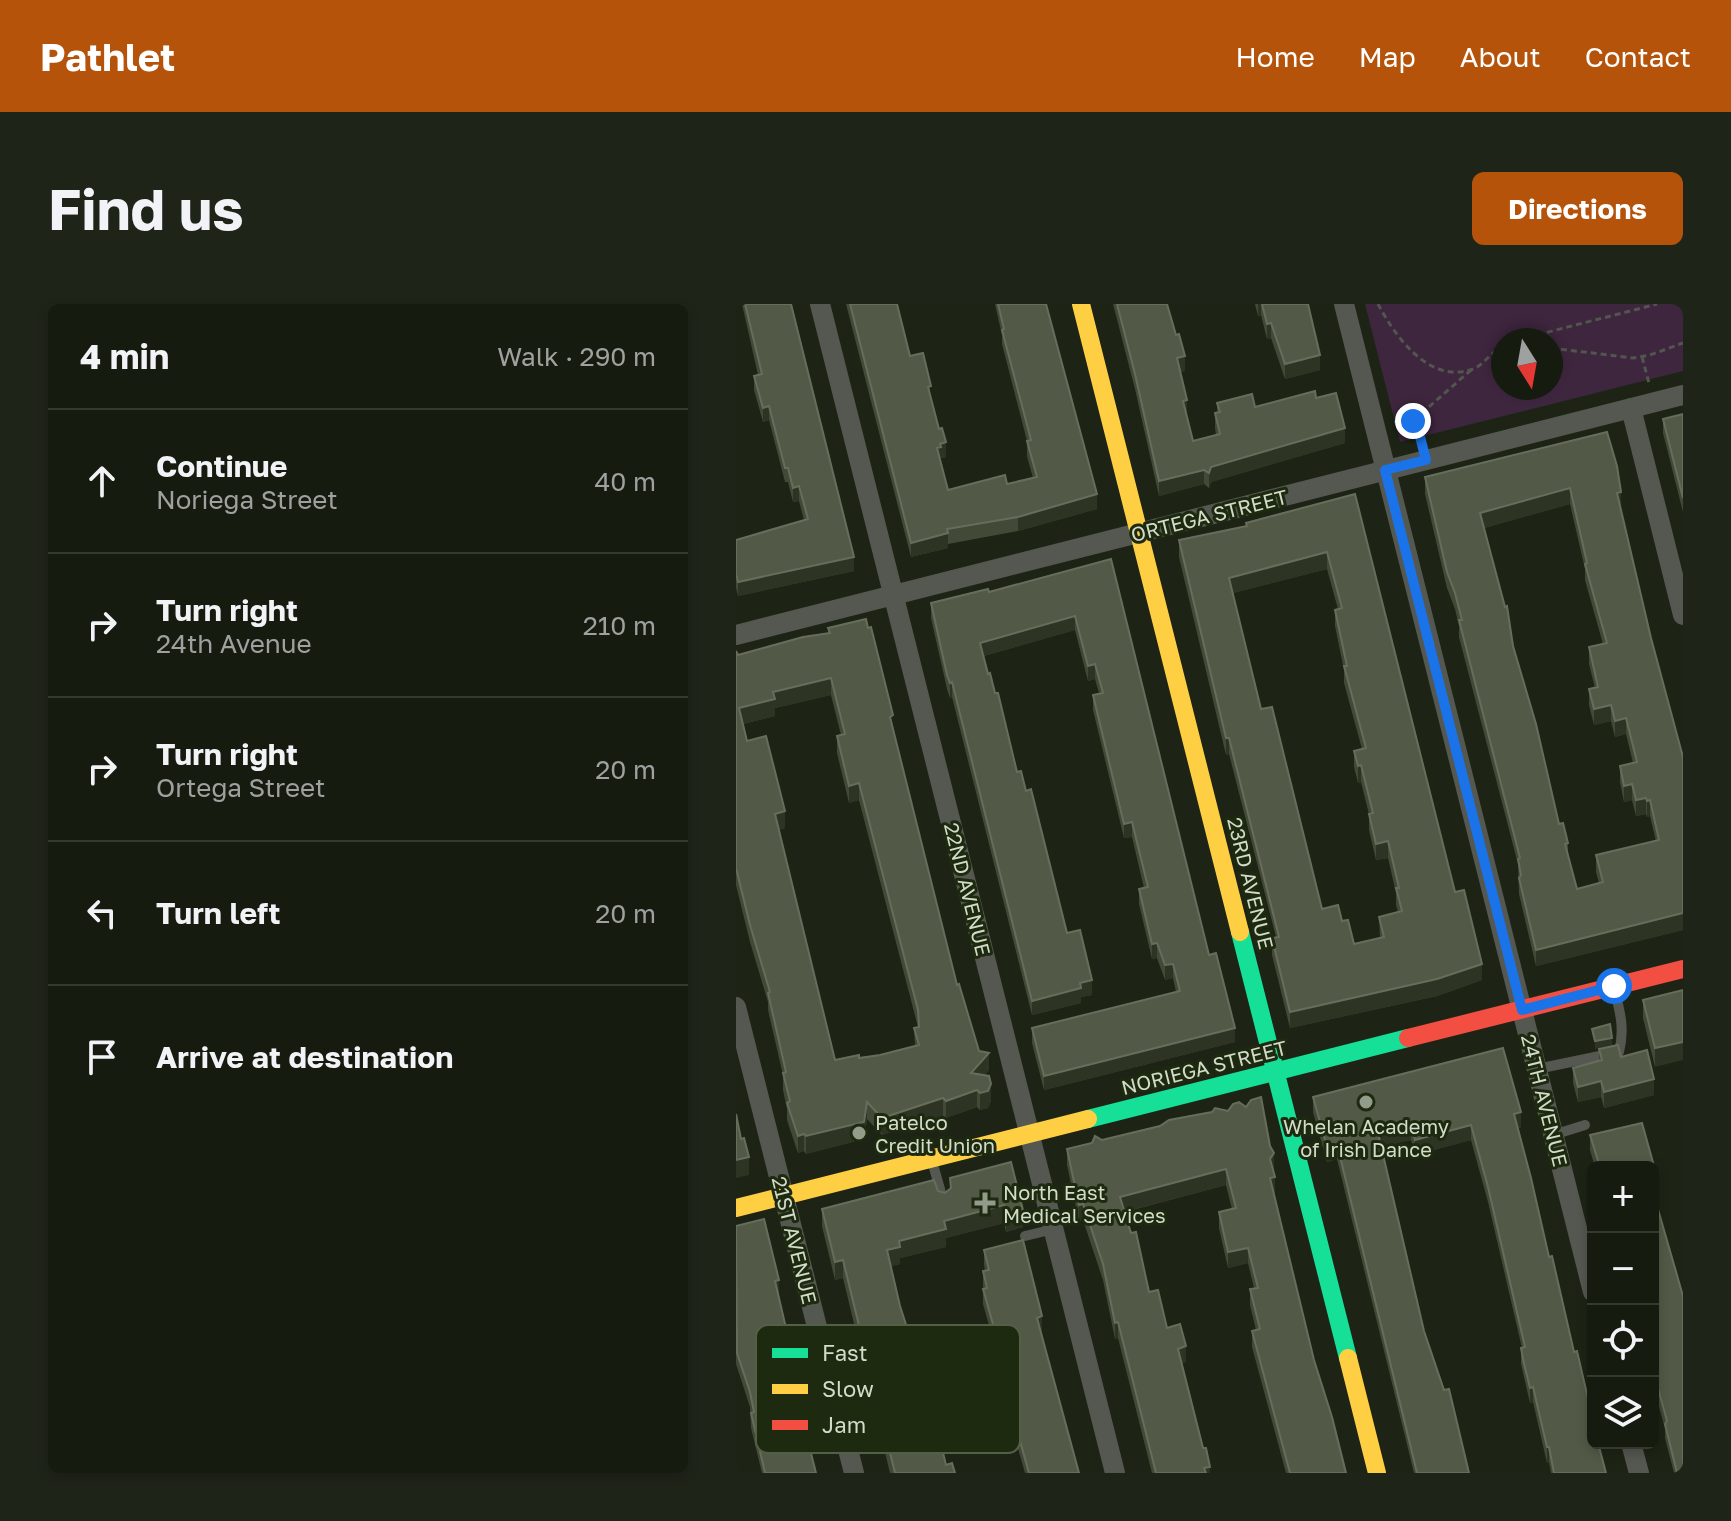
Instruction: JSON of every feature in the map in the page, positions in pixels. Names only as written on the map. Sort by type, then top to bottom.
[{"type":"street","name":"22ND AVENUE","points":[[820,304],[1115,1473]]},
{"type":"street","name":"23RD AVENUE","points":[[1081,304],[1377,1473]]},
{"type":"street","name":"24TH AVENUE","points":[[1344,304],[1587,1268]]},
{"type":"street","name":"ORTEGA STREET","points":[[736,635],[1683,395]]},
{"type":"street","points":[[1631,408],[1683,615]]},
{"type":"street","name":"NORIEGA STREET","points":[[736,1208],[1683,969]]},
{"type":"street","name":"21ST AVENUE","points":[[736,1007],[817,1325]]},
{"type":"street","points":[[1633,1449],[1639,1473]]},
{"type":"street","name":"21ST AVENUE","points":[[849,1453],[854,1473]]},
{"type":"lane","points":[[1537,1069],[1619,1052],[1623,1026],[1614,986]]},
{"type":"lane","points":[[1553,1135],[1585,1125]]},
{"type":"lane","points":[[932,1159],[944,1203]]},
{"type":"lane","points":[[1025,1236],[1054,1229]]},
{"type":"path","points":[[1378,304],[1398,336],[1417,356],[1440,368],[1471,370]]},
{"type":"path","points":[[1563,328],[1657,304]]},
{"type":"path","points":[[1563,349],[1642,357],[1683,343]]},
{"type":"path","points":[[1375,427],[1413,421],[1491,354]]},
{"type":"path","points":[[1642,357],[1649,383]]},
{"type":"path","points":[[1413,421],[1426,460]]},
{"type":"shaded area","points":[[1365,304],[1683,304],[1683,371],[1400,442]]},
{"type":"building","points":[[745,304],[791,304],[854,557],[738,582],[736,540],[808,519],[799,486],[793,488],[788,468],[785,468],[769,406],[763,408],[754,376],[762,374]]},
{"type":"building","points":[[850,304],[897,304],[910,356],[923,353],[931,386],[928,387],[939,429],[942,428],[946,442],[937,448],[948,490],[1005,475],[1007,484],[1037,477],[998,304],[1046,304],[1097,494],[1018,517],[947,529],[948,533],[911,543]]},
{"type":"building","points":[[1117,304],[1167,304],[1185,356],[1177,358],[1193,441],[1220,434],[1215,413],[1220,412],[1217,403],[1252,394],[1255,407],[1315,391],[1316,398],[1336,393],[1345,428],[1211,467],[1209,473],[1204,470],[1159,481]]},
{"type":"building","points":[[1262,304],[1308,304],[1320,355],[1285,364],[1271,323],[1267,324]]},
{"type":"building","points":[[1683,414],[1683,498],[1663,419]]},
{"type":"building","points":[[1607,432],[1617,466],[1621,492],[1617,493],[1683,757],[1683,913],[1536,950],[1519,878],[1520,858],[1425,477]],"holes":[[[1570,488],[1607,643],[1589,647],[1598,687],[1589,689],[1594,709],[1611,705],[1615,721],[1626,718],[1637,762],[1620,766],[1624,786],[1632,784],[1636,800],[1650,800],[1659,840],[1596,855],[1603,882],[1577,889],[1565,844],[1568,843],[1563,823],[1559,824],[1536,724],[1513,646],[1507,606],[1480,513]]]},
{"type":"building","points":[[1355,494],[1455,892],[1464,890],[1482,964],[1437,979],[1290,1012],[1272,938],[1279,937],[1229,738],[1226,738],[1179,540],[1247,526],[1246,523]],"holes":[[[1327,552],[1342,608],[1335,610],[1347,666],[1344,666],[1366,748],[1354,751],[1358,766],[1361,765],[1373,813],[1369,814],[1376,844],[1388,841],[1402,911],[1379,917],[1384,937],[1354,944],[1348,920],[1342,921],[1338,905],[1322,909],[1272,707],[1261,709],[1229,578]]]},
{"type":"building","points":[[1111,559],[1209,955],[1216,953],[1235,1028],[1044,1076],[1032,1028],[1180,991],[1173,964],[1165,965],[1157,943],[1152,944],[1139,889],[1148,887],[1132,822],[1124,824],[1093,695],[1103,693],[1095,664],[1088,666],[1075,616],[980,643],[988,674],[995,693],[998,693],[1017,772],[1021,771],[1026,791],[1031,789],[1067,933],[1080,930],[1092,980],[1080,983],[1081,988],[1032,1001],[931,603],[988,589],[989,592]]},
{"type":"building","points":[[866,619],[868,628],[871,627],[893,715],[890,717],[957,985],[979,1051],[989,1053],[971,1073],[989,1076],[991,1084],[988,1091],[980,1093],[977,1090],[946,1101],[943,1098],[882,1118],[867,1102],[864,1122],[798,1136],[787,1103],[790,1101],[783,1073],[786,1072],[770,992],[736,868],[736,651],[738,655],[830,633],[828,628]],"holes":[[[831,678],[845,734],[837,736],[849,786],[859,783],[918,1010],[919,1027],[914,1028],[919,1045],[880,1055],[835,1060],[775,814],[785,811],[766,736],[747,741],[739,708],[775,699],[773,692]]]},
{"type":"building","points":[[1683,990],[1683,1042],[1655,1048],[1643,1000]]},
{"type":"building","points":[[1610,1024],[1612,1038],[1595,1041],[1592,1029]]},
{"type":"building","points":[[1618,1045],[1621,1057],[1647,1050],[1654,1079],[1604,1092],[1601,1081],[1578,1087],[1573,1068],[1602,1060],[1599,1049]]},
{"type":"building","points":[[1503,1048],[1521,1112],[1514,1114],[1587,1394],[1587,1449],[1600,1449],[1606,1473],[1554,1473],[1533,1387],[1530,1388],[1524,1364],[1521,1348],[1525,1347],[1471,1125],[1415,1140],[1411,1125],[1378,1133],[1424,1331],[1444,1390],[1449,1389],[1469,1473],[1417,1473],[1337,1144],[1327,1147],[1313,1097]]},
{"type":"building","points":[[1261,1097],[1274,1153],[1270,1159],[1275,1177],[1270,1178],[1314,1360],[1346,1473],[1290,1473],[1252,1331],[1260,1329],[1250,1289],[1258,1288],[1248,1248],[1228,1252],[1219,1212],[1236,1208],[1226,1169],[1120,1197],[1131,1233],[1136,1232],[1149,1292],[1158,1290],[1167,1328],[1180,1324],[1186,1346],[1178,1349],[1210,1467],[1204,1468],[1206,1473],[1156,1473],[1118,1322],[1115,1323],[1103,1264],[1083,1204],[1079,1205],[1067,1149],[1092,1143],[1095,1136],[1102,1140],[1160,1126],[1169,1120],[1212,1112],[1215,1108],[1228,1111],[1239,1102],[1246,1107],[1251,1100]]},
{"type":"building","points":[[736,1114],[741,1139],[744,1138],[749,1157],[736,1160]]},
{"type":"building","points":[[1642,1123],[1653,1161],[1598,1161],[1590,1135]]},
{"type":"building","points":[[1011,1162],[1023,1210],[1006,1214],[1004,1205],[944,1221],[946,1229],[899,1241],[900,1247],[887,1250],[906,1325],[859,1325],[843,1260],[835,1262],[822,1209],[934,1180],[938,1191],[945,1193],[951,1188],[950,1178]]},
{"type":"building","points":[[1659,1213],[1683,1296],[1683,1473],[1677,1473],[1665,1424],[1667,1421],[1659,1392]]},
{"type":"building","points":[[764,1219],[779,1280],[775,1281],[785,1325],[756,1325],[756,1434],[750,1392],[737,1353],[736,1226]]},
{"type":"building","points":[[1023,1240],[1042,1316],[1037,1318],[1079,1473],[1029,1473],[1020,1441],[1020,1325],[993,1325],[983,1289],[987,1288],[983,1271],[989,1270],[984,1250]]},
{"type":"building","points":[[760,1453],[811,1453],[816,1473],[765,1473]]},
{"type":"building","points":[[890,1453],[943,1453],[946,1465],[952,1463],[955,1473],[895,1473]]},
{"type":"traffic: fast","points":[[1240,932],[1348,1358]]},
{"type":"traffic: fast","points":[[1088,1119],[1408,1038]]},
{"type":"traffic: slow","points":[[1081,304],[1240,932]]},
{"type":"traffic: slow","points":[[736,1208],[1088,1119]]},
{"type":"traffic: slow","points":[[1348,1358],[1377,1473]]},
{"type":"traffic: jam","points":[[1408,1038],[1683,969]]},
{"type":"place","name":"Whelan Academy of Irish Dance","points":[[1366,1102]]},
{"type":"place","name":"Patelco Credit Union","points":[[859,1133]]},
{"type":"place","name":"North East Medical Services","points":[[985,1203]]},
{"type":"route","points":[[1413,421],[1426,460],[1385,470],[1522,1010],[1614,986]]}]
